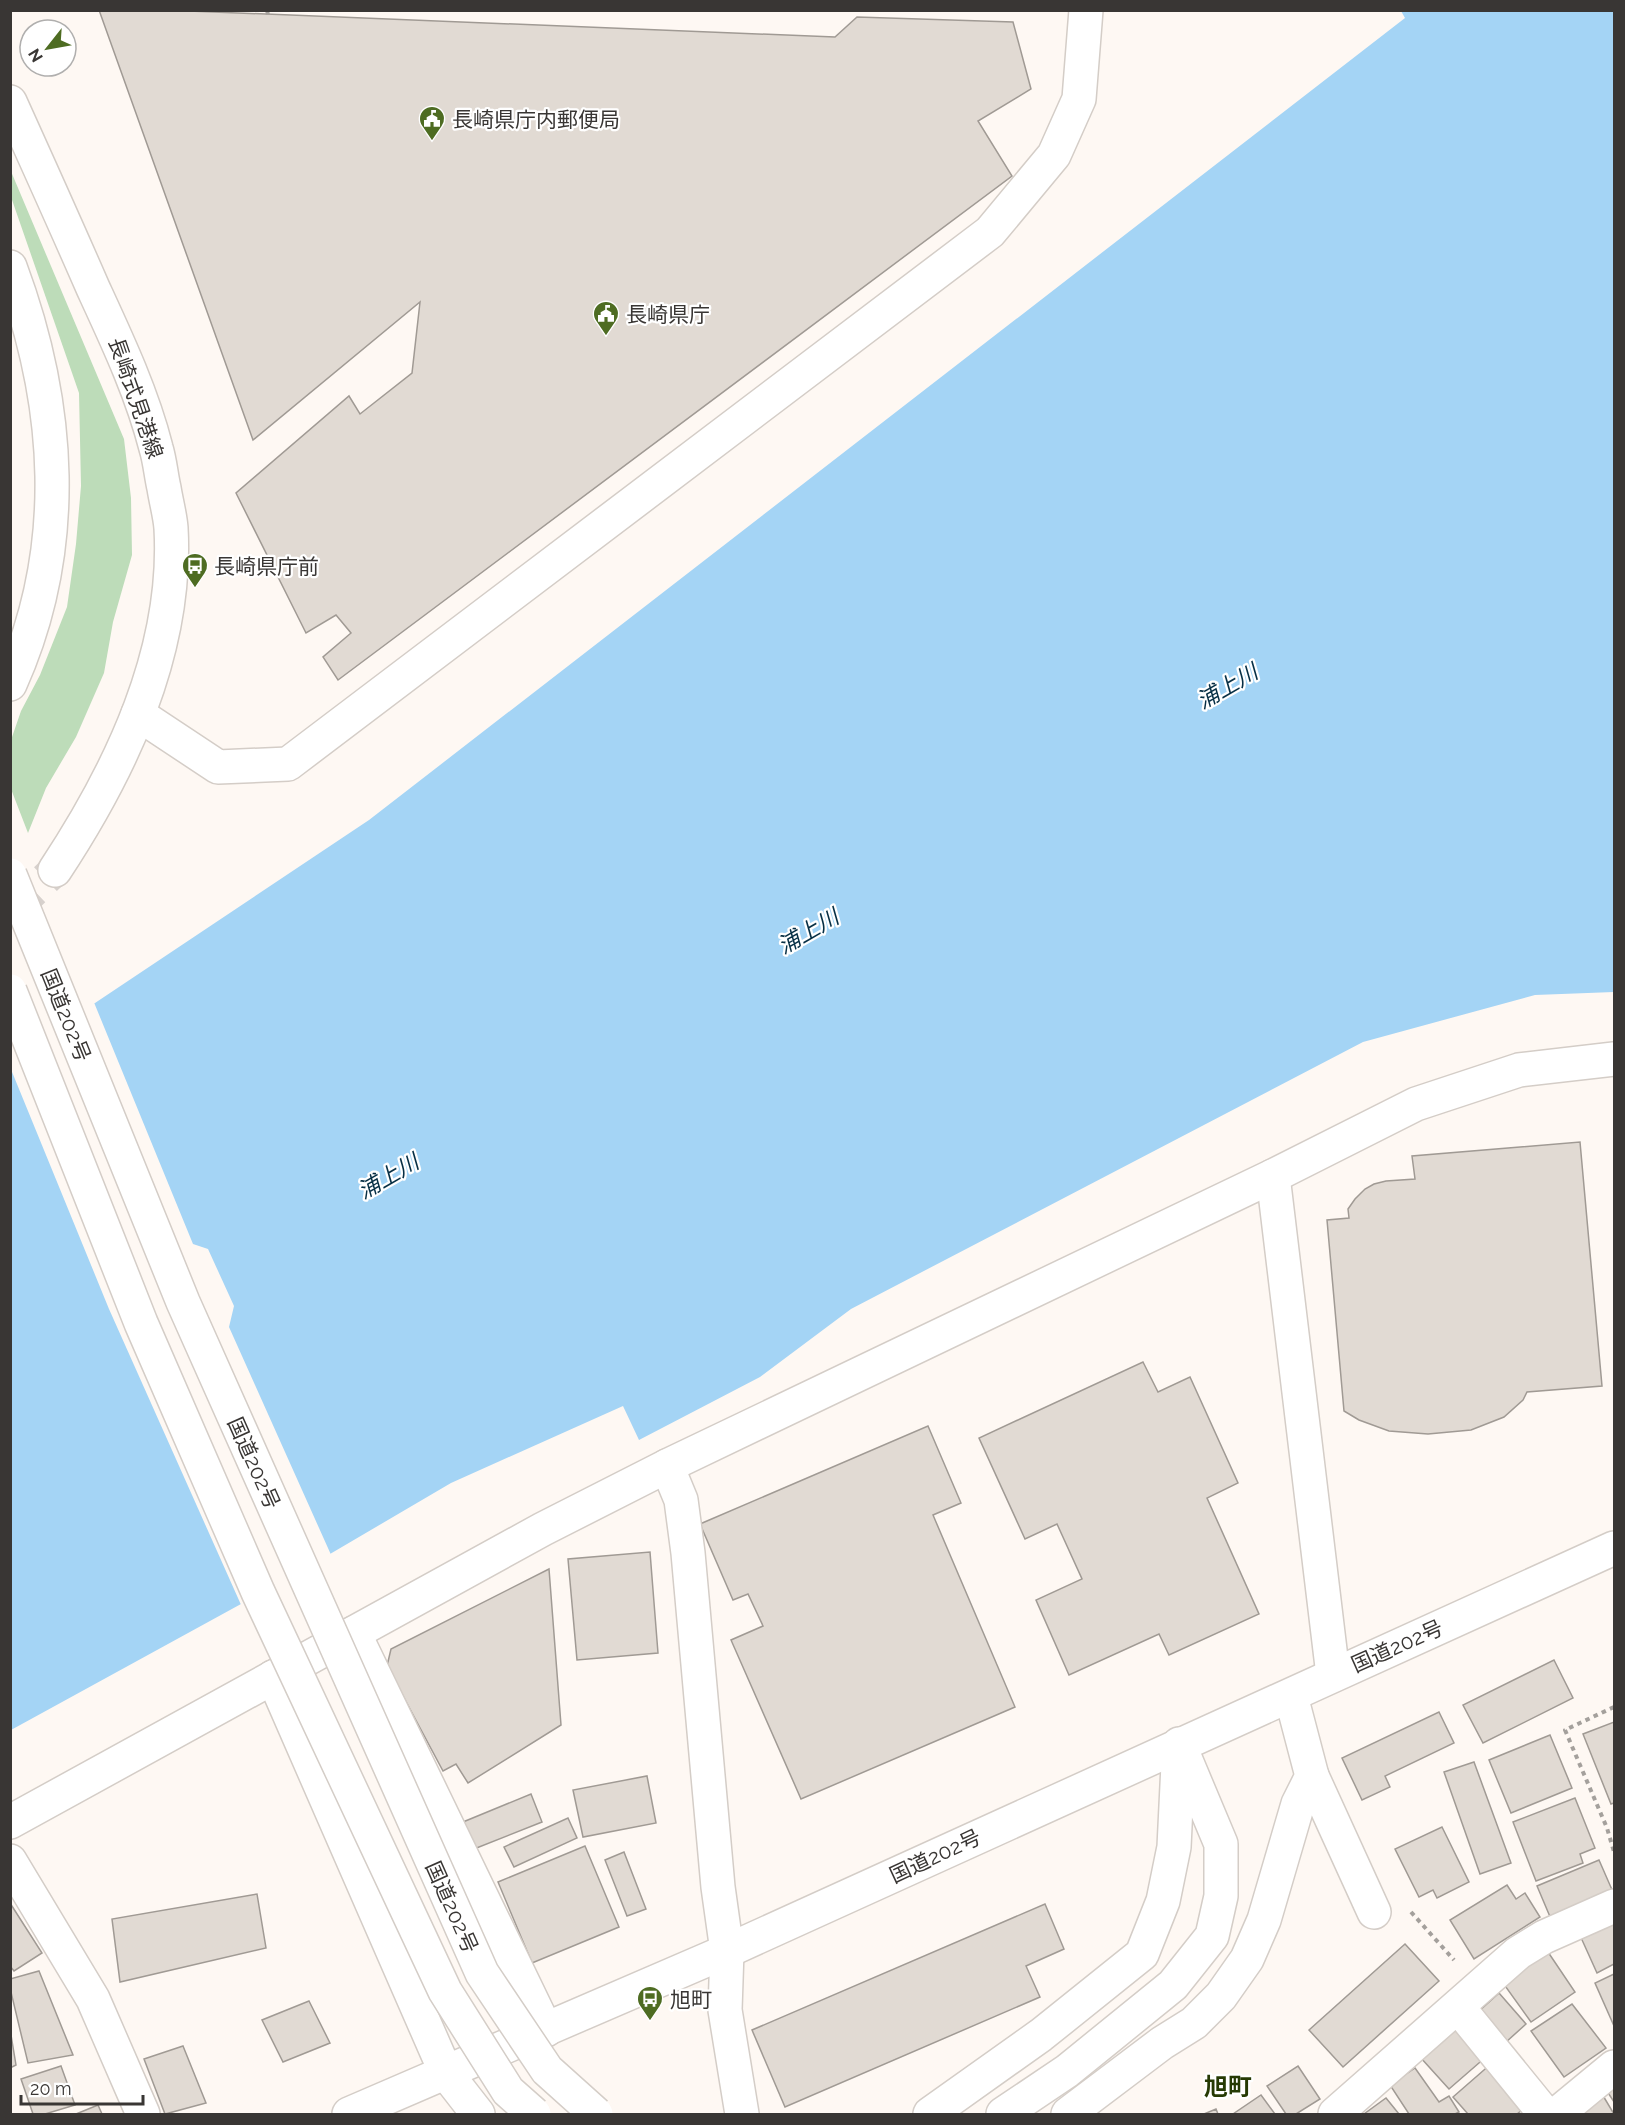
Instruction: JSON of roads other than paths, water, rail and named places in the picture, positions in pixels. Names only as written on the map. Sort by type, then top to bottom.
[{"type":"main road","points":[[138,714],[218,767],[288,764],[990,232],[1054,155],[1079,99],[1086,10]]},
{"type":"main road","name":"長崎式見港線","points":[[10,102],[127,365],[156,448],[171,527],[168,608],[158,651],[138,714],[110,777],[55,870]]},
{"type":"main road","points":[[10,267],[32,333],[42,378],[53,474],[50,536],[42,591],[24,654],[10,684]]},
{"type":"main road","name":"国道202号","points":[[10,875],[183,1302],[482,1973],[547,2070],[596,2115]]},
{"type":"main road","name":"国道202号","points":[[10,991],[141,1323],[273,1624],[445,1991],[508,2091],[534,2115]]},
{"type":"main road","points":[[10,1822],[543,1529],[667,1466],[1273,1176],[1416,1104],[1519,1070],[1614,1059]]},
{"type":"main road","points":[[1273,1176],[1333,1675]]},
{"type":"main road","points":[[667,1466],[681,1500],[688,1553],[717,1875],[727,1951],[725,2010],[742,2115]]},
{"type":"main road","name":"国道202号","points":[[349,2115],[727,1951],[1614,1548]]},
{"type":"main road","points":[[354,1633],[546,2030]]},
{"type":"main road","points":[[273,1677],[446,2073],[478,2115]]},
{"type":"main road","points":[[1291,1696],[1312,1776],[1374,1912]]},
{"type":"main road","points":[[930,2115],[1041,2035],[1142,1954],[1163,1901],[1174,1847],[1179,1744]]},
{"type":"main road","points":[[1003,2115],[1068,2071],[1173,1985],[1212,1936],[1221,1896],[1221,1844],[1179,1744]]},
{"type":"main road","points":[[1068,2115],[1162,2043],[1194,2023],[1221,1996],[1247,1959],[1264,1920],[1298,1804],[1312,1776]]},
{"type":"main road","points":[[10,1861],[93,1999],[142,2115]]},
{"type":"main road","points":[[1335,2115],[1524,1949],[1576,1922],[1614,1906]]},
{"type":"main road","points":[[1458,2007],[1545,2115]]},
{"type":"main road","points":[[1557,2115],[1614,2067]]},
{"type":"water","name":"浦上川","points":[[1401,11],[1614,11],[1614,992],[1535,995],[1363,1042],[851,1309],[760,1377],[639,1440],[623,1406],[451,1483],[330,1554],[258,1592],[241,1604],[11,1730],[11,1050],[46,1031],[66,1015],[95,1003],[369,820],[1405,18]]},
{"type":"tunnel","points":[[10,913],[55,870]]},
{"type":"place","name":"長崎県庁内郵便局","points":[[432,142]]},
{"type":"place","name":"長崎県庁","points":[[606,337]]},
{"type":"place","name":"長崎県庁前","points":[[195,589]]},
{"type":"place","name":"旭町","points":[[650,2022]]},
{"type":"district","name":"旭町","points":[[1228,2086]]}]
